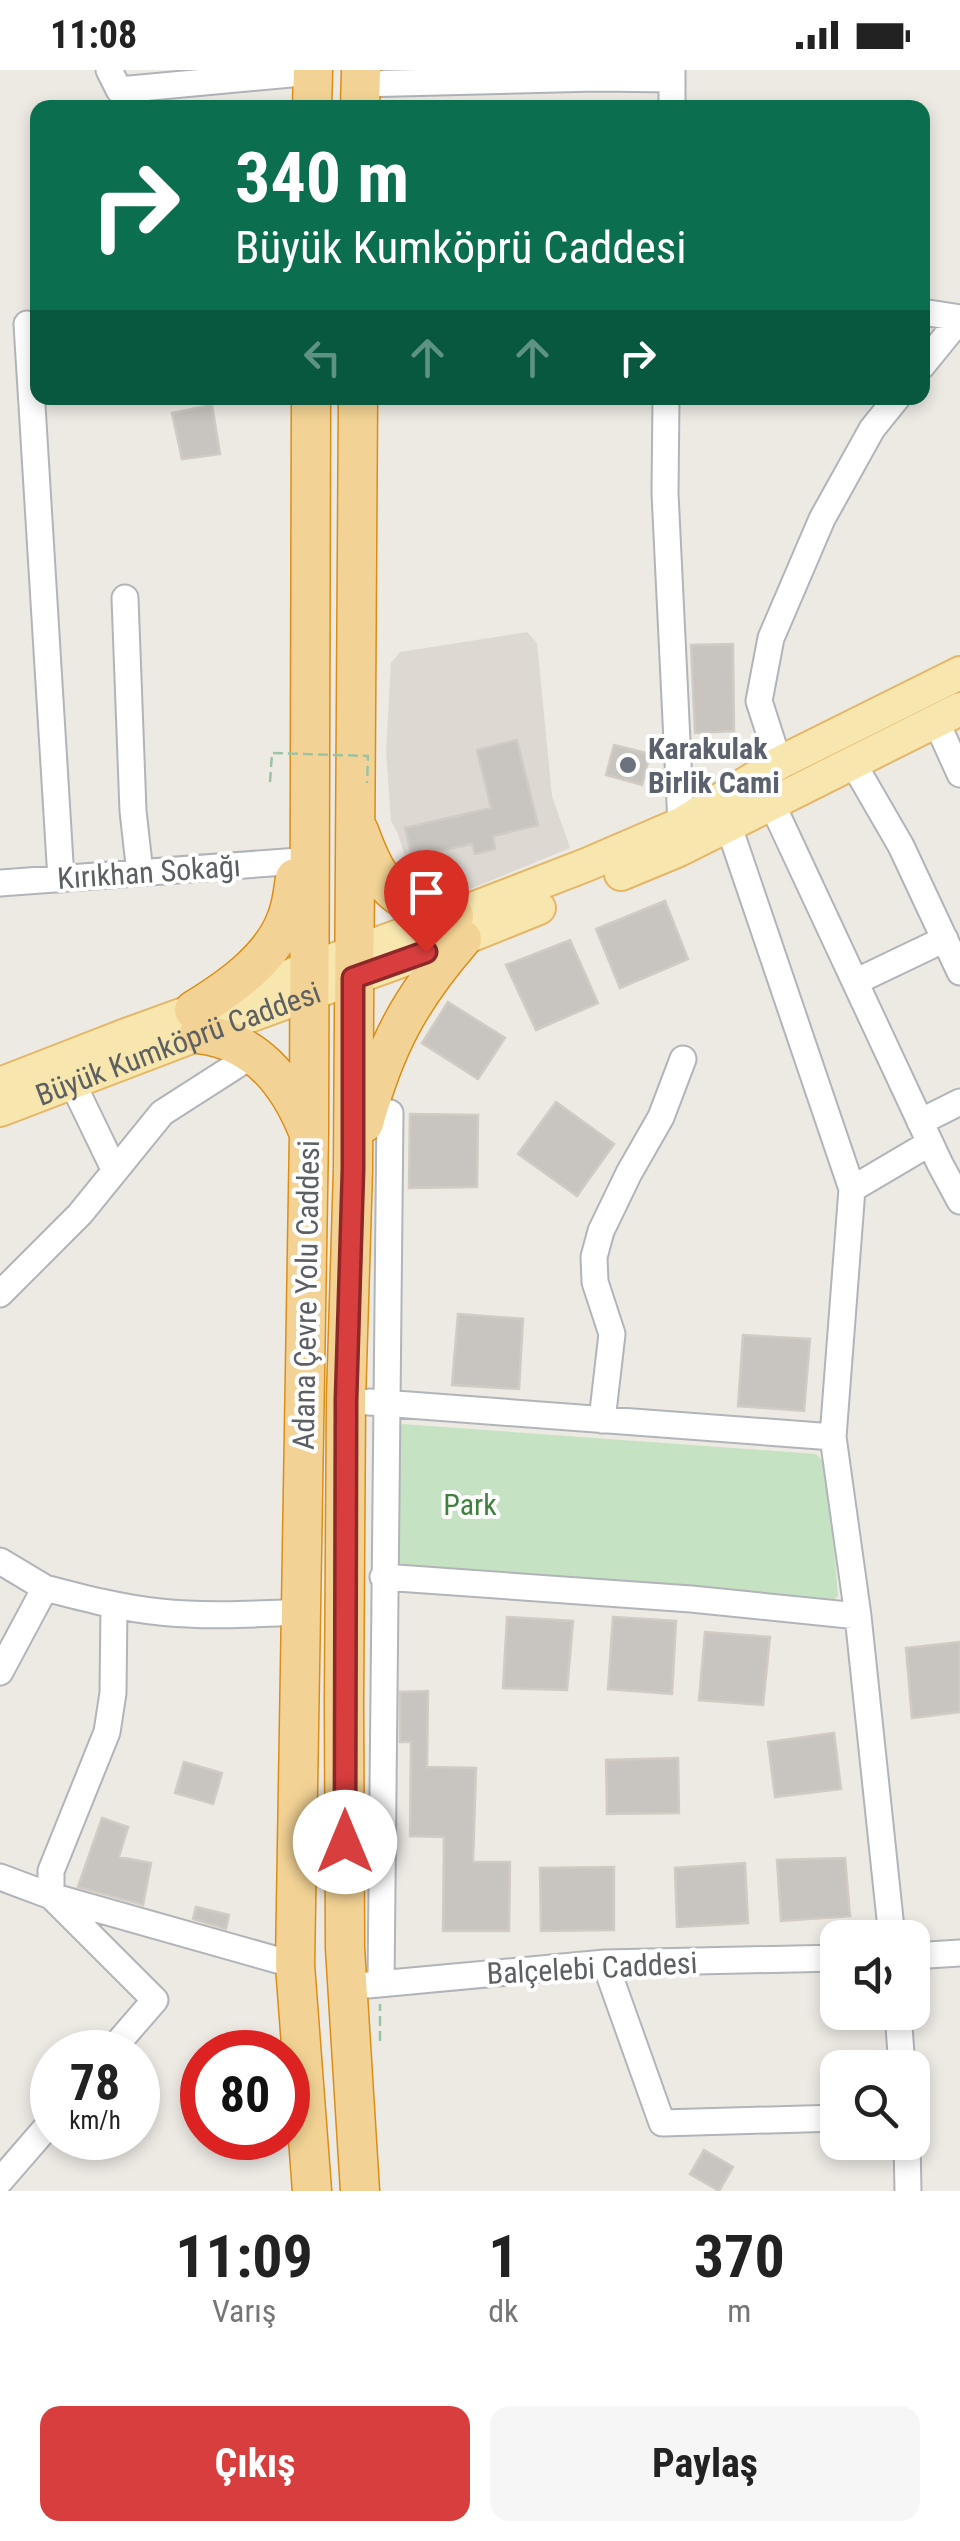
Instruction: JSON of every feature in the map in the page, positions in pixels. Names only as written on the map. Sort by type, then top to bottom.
[{"type":"highway","name":"Adana Çevre Yolu Caddesi","points":[[311,405],[310,981],[295,1965],[312,2191]]},
{"type":"highway","name":"Adana Çevre Yolu Caddesi","points":[[358,405],[360,800],[353,965],[353,1169],[346,1400],[345,1929],[364,1985],[360,2191]]},
{"type":"highway","points":[[353,1169],[372,1095],[398,1030],[458,928],[392,891],[379,877],[370,860],[360,800]]},
{"type":"highway","points":[[308,1134],[290,1094],[272,1070],[254,1054],[197,1022],[277,938],[286,920],[311,808]]},
{"type":"main road","name":"Büyük Kumköprü Caddesi","points":[[458,928],[681,824],[779,763],[960,673]]},
{"type":"main road","name":"Büyük Kumköprü Caddesi","points":[[0,1084],[197,1022],[679,850],[948,715]]},
{"type":"main road","name":"Büyük Kumköprü Caddesi","points":[[0,1110],[72,1082],[197,1022]]},
{"type":"street","points":[[108,70],[119,90],[312,83]]},
{"type":"street","points":[[360,87],[429,81],[672,74],[672,100]]},
{"type":"street","points":[[930,313],[960,319],[930,356]]},
{"type":"street","points":[[27,324],[30,373]]},
{"type":"street","points":[[32,405],[61,879]]},
{"type":"street","points":[[666,405],[664,494],[681,824]]},
{"type":"street","points":[[779,763],[759,701],[771,638],[822,519],[872,429],[891,405]]},
{"type":"street","points":[[125,598],[133,811],[140,873]]},
{"type":"street","points":[[948,715],[960,774]]},
{"type":"street","points":[[853,764],[900,846],[960,972]]},
{"type":"street","points":[[772,804],[960,1201]]},
{"type":"street","points":[[728,824],[852,1188],[833,1438],[858,1616],[890,1920]]},
{"type":"street","name":"Kırıkhan Sokağı","points":[[0,882],[299,861]]},
{"type":"street","points":[[855,982],[945,939]]},
{"type":"street","points":[[0,1294],[80,1214],[162,1113],[254,1054]]},
{"type":"street","points":[[602,1420],[612,1334],[595,1282],[594,1257],[601,1231],[629,1172],[661,1117],[682,1059]]},
{"type":"street","points":[[72,1082],[115,1171]]},
{"type":"street","points":[[852,1188],[960,1102]]},
{"type":"street","points":[[364,1985],[384,1577],[390,1114]]},
{"type":"street","points":[[346,1400],[833,1438]]},
{"type":"street","points":[[0,1562],[45,1588],[114,1605],[162,1612],[301,1612]]},
{"type":"street","points":[[384,1577],[690,1599],[858,1616]]},
{"type":"street","points":[[0,1672],[45,1588]]},
{"type":"street","points":[[114,1605],[113,1693],[107,1732],[51,1872],[51,1896],[155,2000],[129,2030]]},
{"type":"street","points":[[0,1877],[51,1896],[295,1965]]},
{"type":"street","points":[[930,1955],[960,1953]]},
{"type":"street","name":"Balçelebi Caddesi","points":[[364,1985],[604,1962],[820,1958]]},
{"type":"street","points":[[604,1962],[662,2123],[820,2119]]},
{"type":"street","points":[[0,2181],[30,2146]]},
{"type":"street","points":[[907,2160],[908,2191]]},
{"type":"path","points":[[270,782],[272,752],[368,756],[360,800]]},
{"type":"shaded area","points":[[527,632],[537,643],[552,796],[570,848],[446,899],[416,889],[391,821],[386,751],[391,663],[400,652]]},
{"type":"green space","name":"Park","points":[[402,1424],[816,1454],[827,1465],[838,1596],[822,1609],[406,1577],[391,1561],[392,1437]]},
{"type":"building","points":[[212,405],[220,454],[182,459],[172,413]]},
{"type":"building","points":[[733,644],[734,731],[695,733],[691,645]]},
{"type":"building","points":[[517,740],[538,825],[493,836],[495,849],[475,854],[472,844],[431,853],[433,862],[414,867],[405,828],[491,808],[477,750]]},
{"type":"building","name":"Karakulak Birlik Cami","points":[[614,745],[650,754],[642,785],[606,775]]},
{"type":"building","points":[[665,901],[688,959],[620,988],[596,929]]},
{"type":"building","points":[[570,940],[598,1003],[536,1030],[506,965]]},
{"type":"building","points":[[448,1002],[505,1038],[478,1079],[422,1043]]},
{"type":"building","points":[[556,1102],[614,1144],[577,1196],[518,1154]]},
{"type":"building","points":[[410,1114],[478,1115],[477,1187],[409,1188]]},
{"type":"building","points":[[458,1314],[523,1319],[519,1389],[452,1385]]},
{"type":"building","points":[[743,1335],[810,1339],[804,1411],[738,1406]]},
{"type":"building","points":[[507,1617],[573,1621],[567,1690],[503,1688]]},
{"type":"building","points":[[613,1617],[676,1621],[672,1694],[608,1689]]},
{"type":"building","points":[[705,1632],[770,1637],[763,1705],[699,1700]]},
{"type":"building","points":[[960,1642],[960,1712],[912,1718],[906,1648]]},
{"type":"building","points":[[428,1691],[427,1767],[476,1768],[473,1862],[510,1862],[509,1931],[443,1931],[444,1837],[410,1836],[411,1742],[400,1742],[400,1692]]},
{"type":"building","points":[[834,1733],[841,1789],[775,1797],[768,1742]]},
{"type":"building","points":[[678,1758],[679,1813],[607,1814],[606,1760]]},
{"type":"building","points":[[184,1762],[222,1773],[213,1804],[175,1793]]},
{"type":"building","points":[[102,1818],[128,1827],[119,1857],[151,1863],[143,1905],[78,1887]]},
{"type":"building","points":[[845,1858],[850,1916],[781,1921],[777,1860]]},
{"type":"building","points":[[745,1863],[748,1923],[677,1927],[675,1868]]},
{"type":"building","points":[[614,1867],[614,1930],[541,1931],[540,1868]]},
{"type":"building","points":[[196,1907],[229,1915],[226,1929],[193,1919]]},
{"type":"building","points":[[704,2150],[733,2167],[719,2191],[690,2174]]},
{"type":"place","name":"Karakulak Birlik Cami","points":[[628,765]]},
{"type":"route","points":[[345,1842],[346,1400],[353,1169],[353,978],[426,952]]}]
